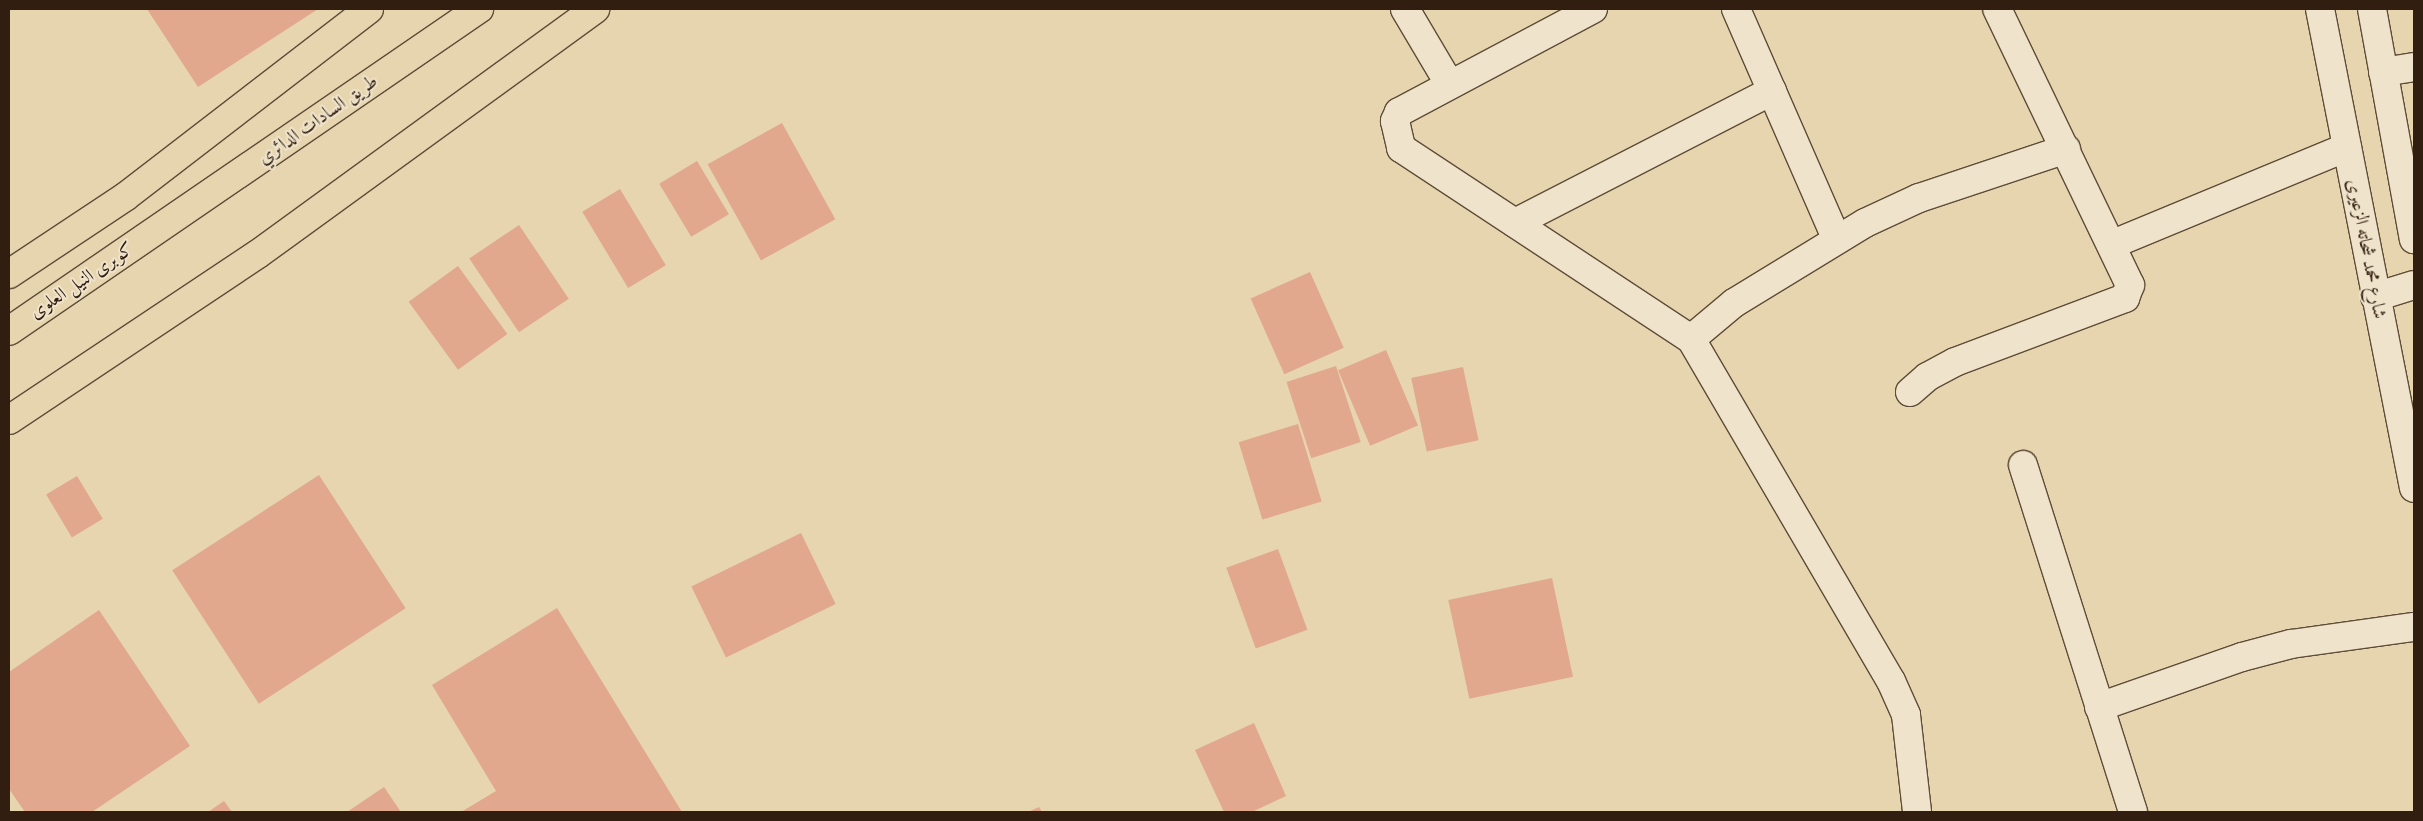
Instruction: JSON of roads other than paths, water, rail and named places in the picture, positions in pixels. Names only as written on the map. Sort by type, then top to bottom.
[{"type":"highway","points":[[9,274],[125,197],[369,9]]},
{"type":"highway","name":"طريق السادات الدائري","points":[[156,232],[479,9]]},
{"type":"highway","points":[[9,420],[258,254],[595,9]]},
{"type":"highway","name":"كوبرى النيل العلوى","points":[[9,331],[156,232]]},
{"type":"street","points":[[1405,9],[1450,85]]},
{"type":"street","points":[[1593,9],[1399,112],[1395,121],[1401,148],[1691,339],[1891,681],[1906,715],[1917,812]]},
{"type":"street","points":[[1736,9],[1837,240]]},
{"type":"street","points":[[1910,392],[1927,377],[1955,362],[2125,298],[2130,285],[2113,244],[2015,52],[1997,9]]},
{"type":"street","name":"شارع محمد شحاته الزعيرى","points":[[2320,9],[2414,488]]},
{"type":"street","points":[[2372,9],[2414,239]]},
{"type":"street","points":[[2383,72],[2414,67]]},
{"type":"street","points":[[1515,224],[1772,91]]},
{"type":"street","points":[[2113,244],[2347,147]]},
{"type":"street","points":[[1691,339],[1734,303],[1837,240],[1919,198],[2066,149]]},
{"type":"street","points":[[2375,297],[2414,285]]},
{"type":"street","points":[[2023,465],[2133,812]]},
{"type":"street","points":[[2099,707],[2242,657],[2291,644],[2414,627]]}]
